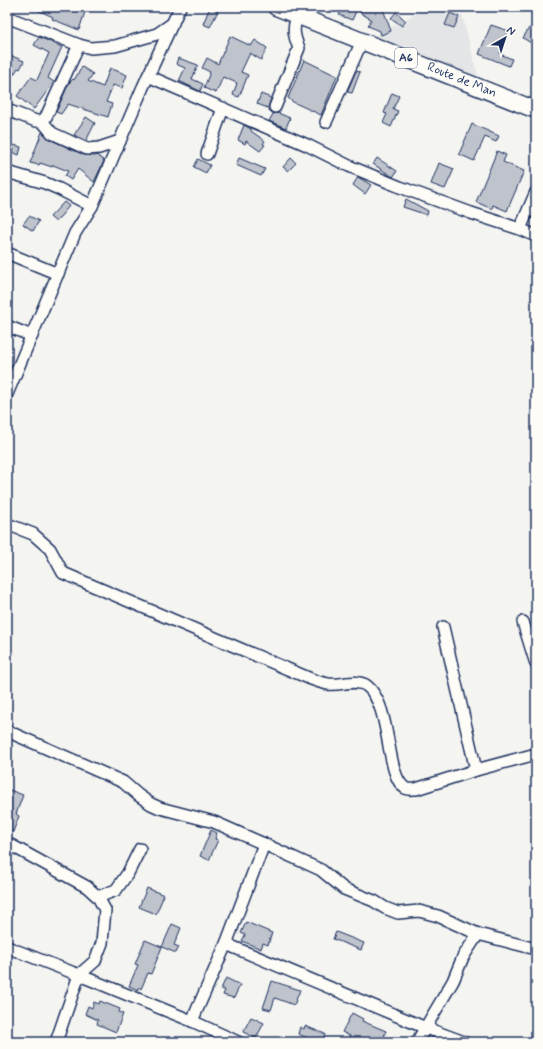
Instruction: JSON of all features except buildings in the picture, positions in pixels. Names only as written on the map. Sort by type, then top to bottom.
[{"type":"highway","name":"Route de Man","points":[[276,7],[536,110]]},
{"type":"street","points":[[7,393],[75,233],[92,206],[148,76],[180,7]]},
{"type":"street","points":[[275,107],[299,48],[293,27],[297,15]]},
{"type":"street","points":[[7,17],[79,45],[91,48],[115,46],[157,34],[173,23]]},
{"type":"street","points":[[326,122],[362,41]]},
{"type":"street","points":[[7,110],[36,121],[42,121],[46,117],[79,45]]},
{"type":"street","points":[[148,76],[223,108],[349,166],[393,184],[536,236]]},
{"type":"street","points":[[207,154],[223,108]]},
{"type":"street","points":[[42,121],[52,133],[87,149],[99,148],[120,141]]},
{"type":"street","points":[[7,172],[45,183],[92,206]]},
{"type":"street","points":[[520,229],[536,192]]},
{"type":"street","points":[[7,253],[58,274]]},
{"type":"street","points":[[7,326],[32,336]]},
{"type":"street","points":[[7,524],[33,534],[50,549],[63,573],[311,679],[328,684],[359,683],[365,685],[370,689],[378,703],[387,732],[394,771],[399,782],[408,789],[416,789],[476,770],[536,754]]},
{"type":"street","points":[[523,622],[536,664]]},
{"type":"street","points":[[443,627],[476,770]]},
{"type":"street","points":[[7,731],[123,782],[138,795],[155,806],[214,822],[321,870],[344,889],[374,901],[384,908],[398,912],[419,911],[438,916],[478,934],[536,949]]},
{"type":"street","points":[[7,843],[87,887],[98,897],[105,910],[102,943],[95,961],[79,975],[56,1042]]},
{"type":"street","points":[[192,1021],[226,944],[264,844]]},
{"type":"street","points":[[98,897],[116,890],[128,873],[140,849]]},
{"type":"street","points":[[417,1042],[453,981],[463,957],[478,934]]},
{"type":"street","points":[[226,944],[426,1028],[464,1042]]},
{"type":"street","points":[[7,947],[192,1021],[238,1042]]},
{"type":"shaded area","points":[[427,7],[442,7],[462,15],[479,80],[374,37]]}]
